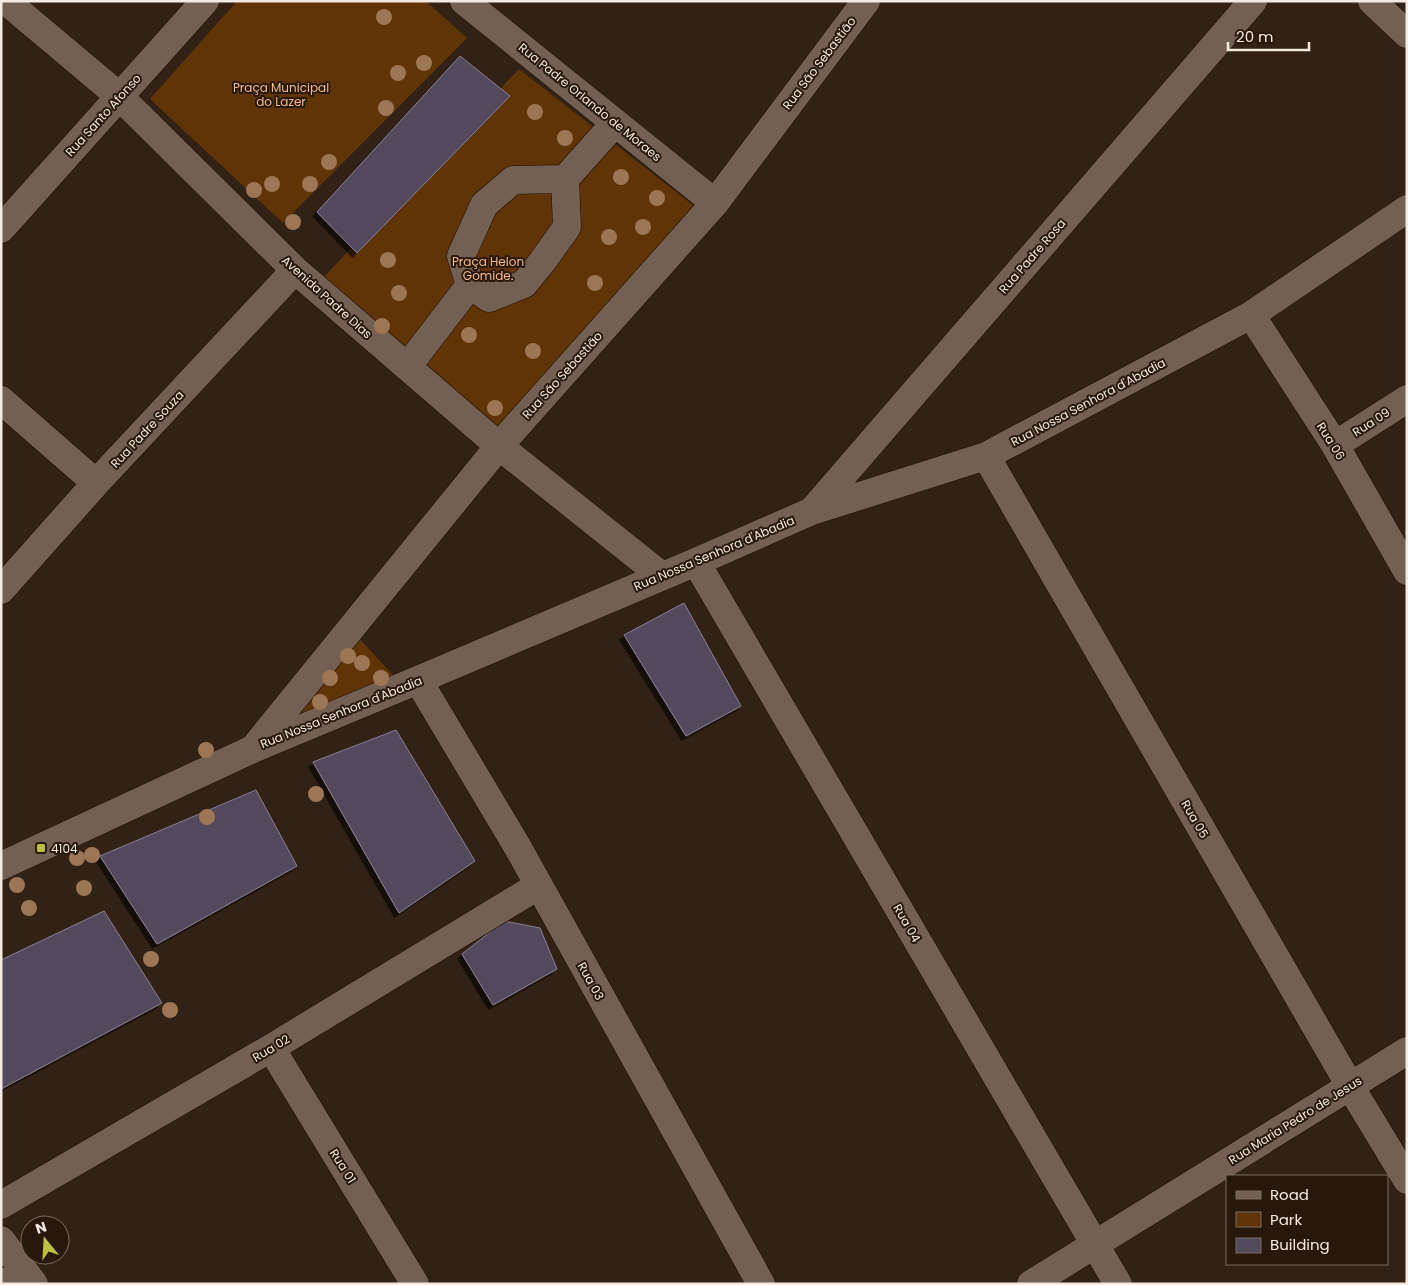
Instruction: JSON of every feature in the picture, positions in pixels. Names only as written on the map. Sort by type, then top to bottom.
[{"type":"street","name":"Avenida Padre Dias","points":[[6,1],[119,96],[295,270],[499,446],[662,576]]},
{"type":"street","name":"Rua Santo Afonso","points":[[1,229],[205,1]]},
{"type":"street","name":"Rua Padre Orlando de Moraes","points":[[464,1],[715,203]]},
{"type":"street","name":"Rua São Sebastião","points":[[255,748],[499,446],[715,203],[866,1]]},
{"type":"street","name":"Rua Padre Rosa","points":[[812,511],[1253,1]]},
{"type":"street","points":[[1372,1],[1407,34]]},
{"type":"street","points":[[564,178],[568,227],[524,284],[489,298],[470,285],[461,256],[484,205],[513,180],[564,178],[615,123]]},
{"type":"street","name":"Rua Nossa Senhora d'Abadia","points":[[1,866],[255,748],[696,562],[812,511],[986,456],[1250,315],[1407,209]]},
{"type":"street","name":"Rua Padre Souza","points":[[1,590],[96,484],[295,270]]},
{"type":"street","points":[[408,367],[470,285]]},
{"type":"street","name":"Rua 06","points":[[1250,315],[1335,445],[1407,571]]},
{"type":"street","name":"Rua 09","points":[[1335,445],[1407,399]]},
{"type":"street","points":[[1,400],[96,484]]},
{"type":"street","name":"Rua 05","points":[[986,456],[1350,1086],[1407,1180]]},
{"type":"street","name":"Rua 04","points":[[696,562],[1118,1284]]},
{"type":"street","name":"Rua 03","points":[[418,680],[512,838],[761,1284]]},
{"type":"street","name":"Rua 02","points":[[1,1205],[271,1048],[538,886]]},
{"type":"street","name":"Rua 01","points":[[271,1048],[415,1284]]},
{"type":"street","name":"Rua Maria Pedro de Jesus","points":[[1031,1284],[1407,1051]]},
{"type":"street","points":[[1,1240],[33,1282]]},
{"type":"street","points":[[1,1282],[33,1282]]},
{"type":"green space","name":"Praça Municipal do Lazer","points":[[237,1],[426,1],[467,38],[283,223],[150,99]]},
{"type":"green space","name":"Praça Helon Gomide.","points":[[519,69],[694,206],[496,430],[324,277]]},
{"type":"green space","points":[[358,637],[400,683],[300,718],[298,714]]},
{"type":"building","points":[[460,56],[510,96],[357,253],[317,212]]},
{"type":"building","points":[[684,603],[741,706],[686,736],[624,635]]},
{"type":"building","points":[[396,730],[475,861],[399,913],[313,762]]},
{"type":"building","points":[[256,790],[297,866],[157,944],[100,856]]},
{"type":"building","points":[[104,911],[162,1003],[1,1089],[1,960]]},
{"type":"building","points":[[504,921],[540,928],[557,969],[493,1005],[462,954]]},
{"type":"place","name":"4104","points":[[41,848]]}]
